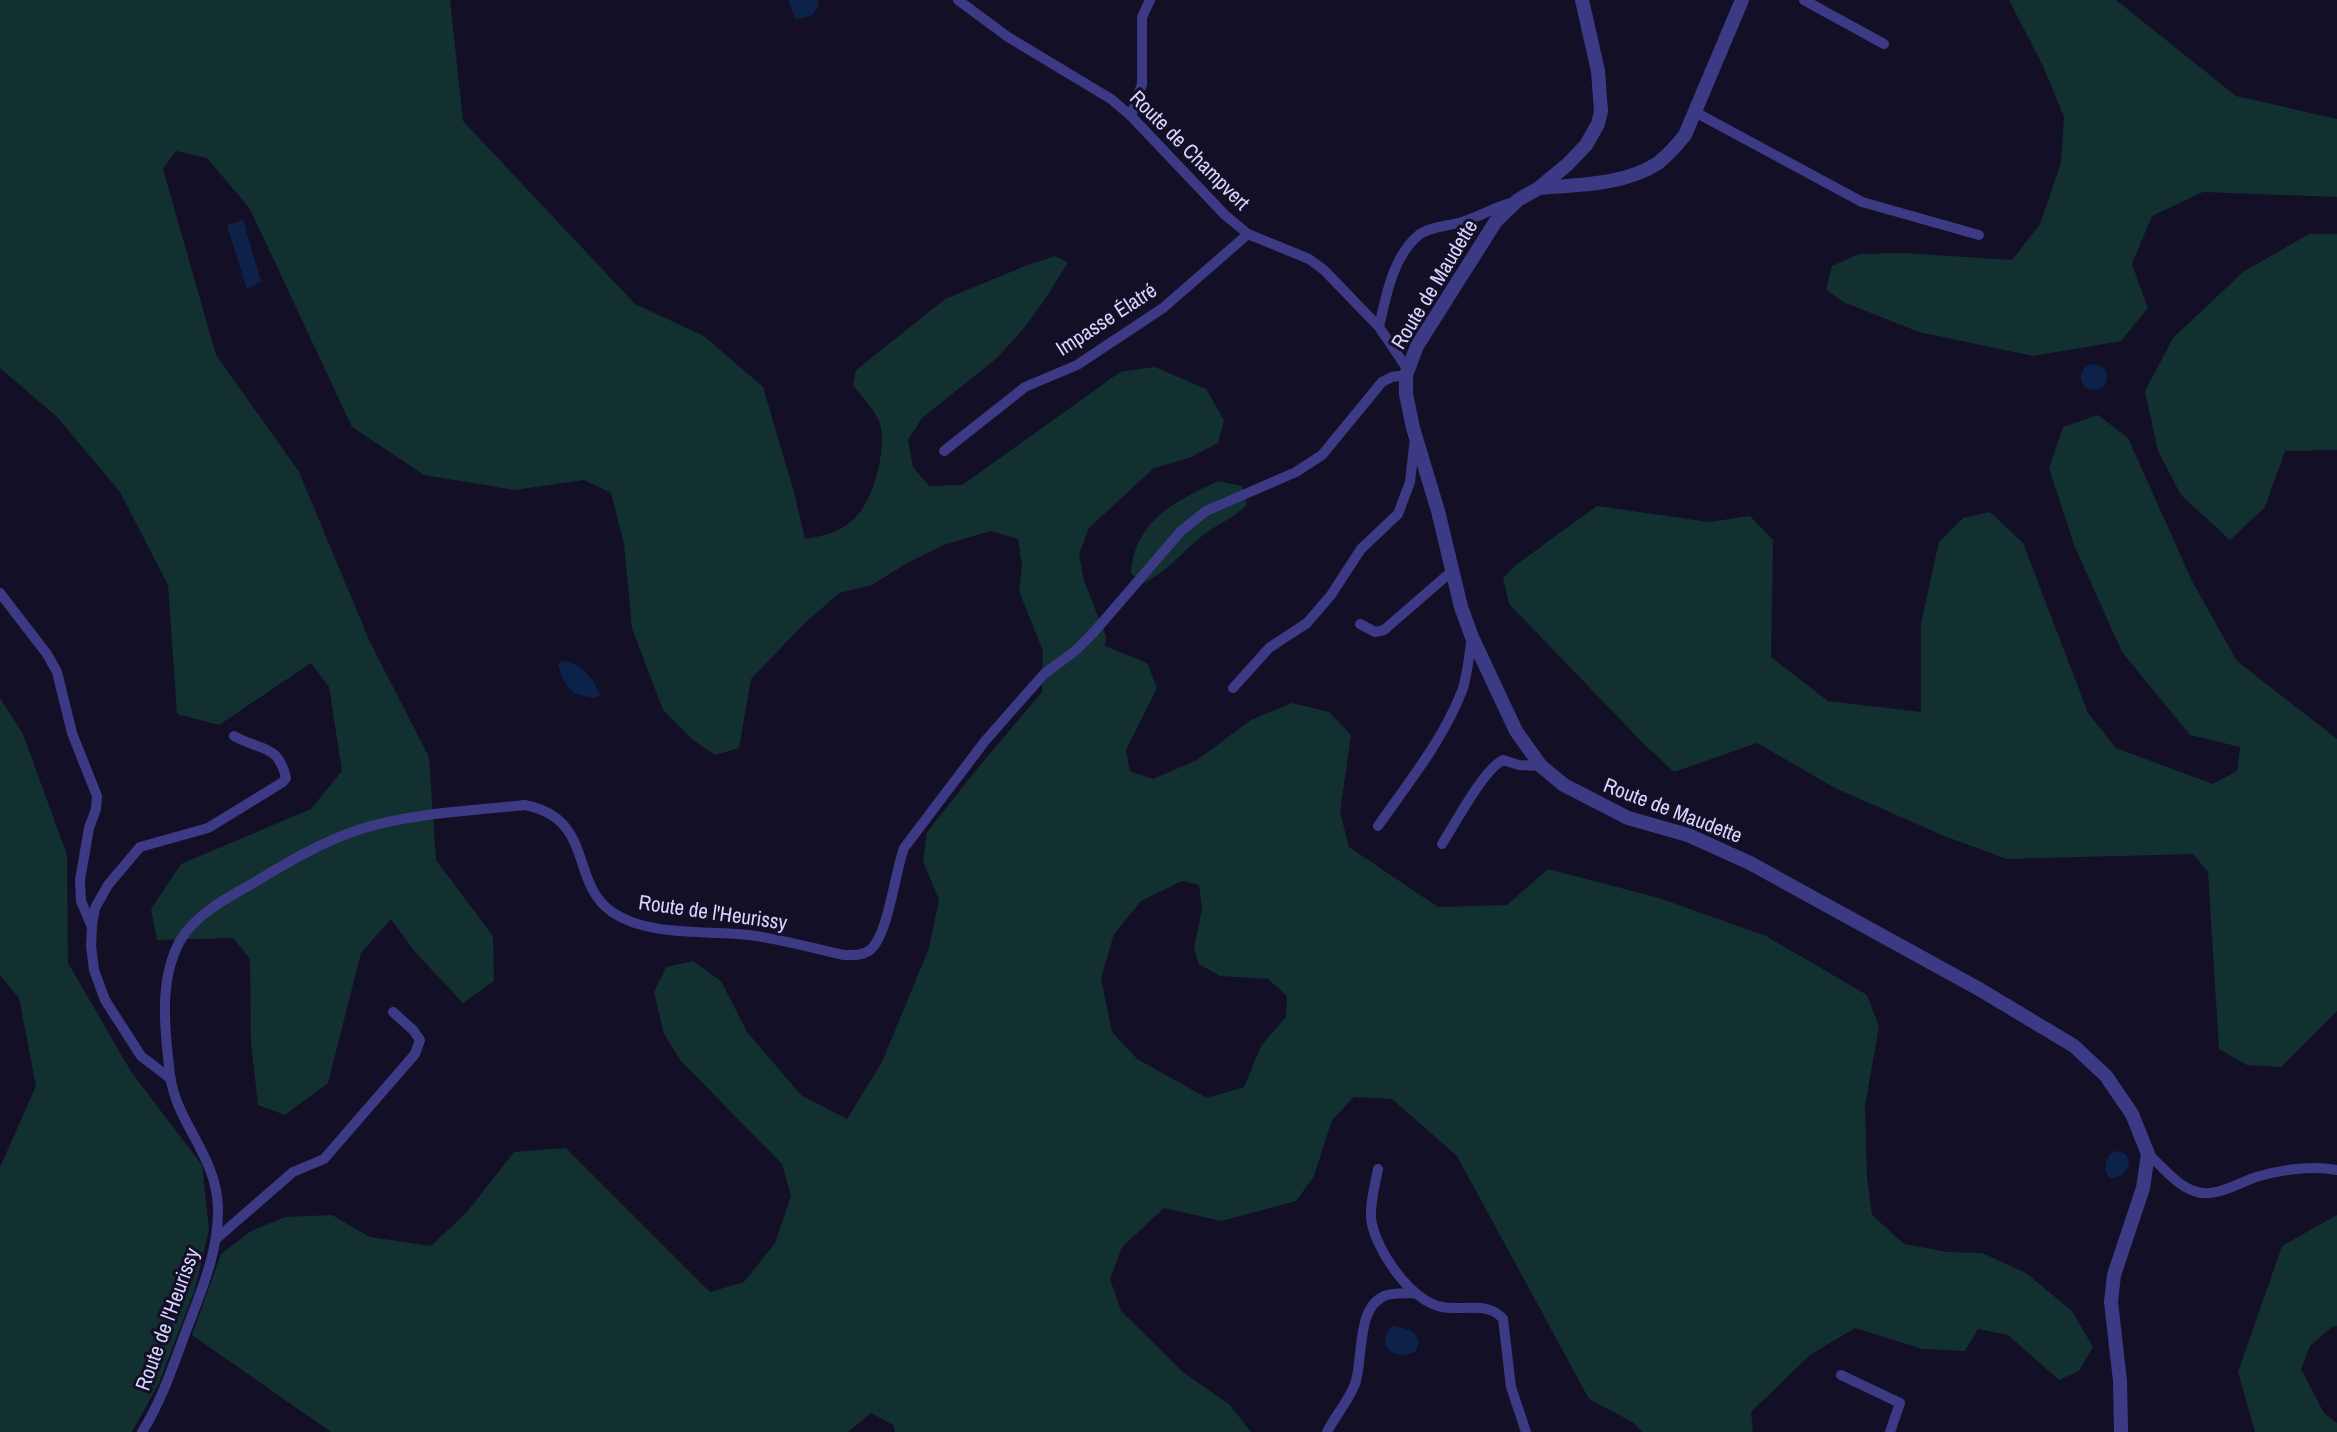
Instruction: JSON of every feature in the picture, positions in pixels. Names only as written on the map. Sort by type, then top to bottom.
[{"type":"street","name":"Route de Champvert","points":[[958,0],[1008,37],[1111,99],[1131,116],[1224,215],[1248,234],[1310,259],[1324,270],[1379,327],[1407,372]]},
{"type":"street","points":[[1131,116],[1142,85],[1142,17],[1150,0]]},
{"type":"street","name":"Route de Maudette","points":[[1582,0],[1598,71],[1601,111],[1598,124],[1579,153],[1539,188],[1518,200],[1496,221],[1417,346],[1407,372],[1406,394],[1415,436],[1472,637],[1516,730],[1541,766],[1564,785],[1628,818],[1688,835],[1750,863],[1979,989],[2074,1046],[2106,1076],[2132,1114],[2148,1154]]},
{"type":"street","points":[[1539,188],[1605,181],[1657,163],[1685,135],[1742,0]]},
{"type":"street","points":[[1804,0],[1884,44]]},
{"type":"street","points":[[1695,112],[1862,202],[1979,235]]},
{"type":"street","points":[[1379,327],[1396,267],[1407,248],[1420,234],[1463,222],[1498,205],[1518,200]]},
{"type":"street","name":"Impasse Élatré","points":[[944,451],[1025,387],[1077,365],[1163,308],[1248,234]]},
{"type":"street","name":"Route de l'Heurissy","points":[[142,1432],[164,1391],[202,1287],[216,1239],[216,1185],[208,1162],[178,1101],[171,1079],[164,1003],[170,964],[181,939],[204,915],[233,894],[321,845],[359,830],[412,818],[525,805],[542,809],[563,824],[575,841],[596,895],[611,912],[629,920],[647,926],[689,932],[747,935],[844,955],[856,956],[867,952],[876,944],[884,928],[897,865],[904,848],[985,741],[1044,674],[1075,651],[1094,632],[1181,531],[1206,511],[1296,472],[1322,455],[1382,382],[1407,372]]},
{"type":"street","points":[[1233,688],[1269,648],[1307,623],[1331,595],[1361,549],[1398,514],[1410,482],[1415,436]]},
{"type":"street","points":[[1360,624],[1375,632],[1384,630],[1452,571]]},
{"type":"street","points":[[0,593],[47,654],[57,672],[72,733],[97,796],[80,880],[81,901],[92,927]]},
{"type":"street","points":[[1378,826],[1432,748],[1457,702],[1463,689],[1472,637]]},
{"type":"street","points":[[171,1079],[141,1056],[105,1000],[94,970],[91,946],[95,908],[108,885],[140,847],[208,828],[284,782],[286,778],[282,762],[275,753],[234,736]]},
{"type":"street","points":[[1442,844],[1497,763],[1503,760],[1519,765],[1541,766]]},
{"type":"street","points":[[216,1239],[293,1172],[324,1159],[360,1121],[415,1054],[420,1040],[393,1012]]},
{"type":"street","points":[[2148,1154],[2184,1186],[2197,1193],[2215,1192],[2258,1177],[2309,1168],[2337,1170]]},
{"type":"street","points":[[2120,1432],[2120,1381],[2111,1302],[2117,1264],[2143,1188],[2148,1154]]},
{"type":"street","points":[[1378,1169],[1371,1208],[1374,1232],[1388,1261],[1415,1293],[1430,1304],[1442,1308],[1492,1309],[1503,1319],[1511,1387],[1526,1432]]},
{"type":"street","points":[[1327,1432],[1349,1398],[1356,1381],[1364,1323],[1370,1308],[1388,1295],[1415,1293]]},
{"type":"street","points":[[1842,1375],[1899,1403],[1890,1432]]},
{"type":"green space","points":[[0,0],[450,0],[463,121],[635,304],[704,336],[763,387],[805,539],[825,535],[850,523],[862,509],[873,486],[880,458],[881,432],[877,416],[853,385],[856,370],[945,299],[1055,256],[1068,262],[1024,328],[997,358],[922,418],[908,440],[913,467],[929,486],[962,485],[1120,372],[1155,367],[1206,389],[1224,420],[1218,443],[1189,458],[1154,468],[1089,528],[1079,554],[1084,581],[1106,636],[1105,646],[1147,663],[1157,688],[1126,750],[1130,771],[1153,779],[1197,760],[1251,720],[1292,703],[1329,712],[1351,735],[1340,812],[1349,847],[1438,907],[1507,905],[1548,869],[1659,898],[1766,936],[1867,995],[1879,1026],[1865,1107],[1867,1177],[1872,1215],[1904,1244],[1948,1252],[1982,1253],[2026,1273],[2072,1311],[2093,1347],[2079,1371],[2059,1380],[2008,1335],[1978,1329],[1965,1351],[1922,1349],[1855,1328],[1810,1355],[1751,1412],[1753,1432],[1642,1432],[1634,1423],[1589,1399],[1457,1156],[1392,1099],[1354,1097],[1332,1120],[1314,1176],[1296,1201],[1221,1221],[1164,1208],[1122,1247],[1110,1279],[1121,1311],[1184,1373],[1229,1404],[1251,1432],[895,1432],[893,1425],[871,1413],[848,1432],[331,1432],[192,1335],[221,1254],[251,1231],[285,1217],[332,1215],[370,1237],[431,1246],[466,1213],[514,1152],[566,1148],[710,1292],[744,1282],[775,1243],[791,1196],[782,1164],[681,1061],[664,1034],[654,992],[666,967],[693,961],[721,981],[747,1032],[801,1095],[847,1119],[882,1062],[929,948],[939,900],[923,861],[927,832],[1042,692],[1043,651],[1019,591],[1022,566],[1018,539],[991,531],[946,544],[907,563],[872,585],[839,593],[804,624],[751,679],[739,748],[715,755],[692,739],[663,710],[632,628],[624,544],[611,493],[584,480],[515,490],[424,475],[352,427],[250,209],[207,158],[176,151],[163,169],[216,355],[299,472],[370,642],[429,757],[436,860],[493,936],[494,981],[463,1003],[415,952],[391,919],[361,953],[328,1083],[285,1115],[258,1105],[251,1043],[250,959],[233,938],[157,940],[151,909],[181,864],[311,809],[342,771],[329,687],[311,663],[219,725],[177,714],[168,585],[120,492],[57,417],[0,368]],"holes":[[[1182,881],[1199,885],[1202,909],[1194,948],[1199,964],[1220,976],[1268,979],[1287,996],[1286,1017],[1261,1046],[1244,1087],[1207,1098],[1137,1059],[1112,1032],[1101,978],[1114,934],[1141,901]]]},
{"type":"green space","points":[[2009,0],[2116,0],[2236,96],[2337,119],[2337,197],[2203,192],[2152,216],[2132,264],[2148,308],[2121,341],[2033,356],[1919,332],[1843,302],[1826,289],[1832,266],[1859,254],[1905,253],[2012,260],[2040,224],[2061,163],[2064,117],[2043,66]]},
{"type":"green space","points":[[2309,234],[2337,234],[2337,450],[2285,451],[2265,507],[2230,540],[2181,495],[2158,451],[2145,391],[2173,338],[2243,272]]},
{"type":"green space","points":[[2098,415],[2128,438],[2193,583],[2237,661],[2337,739],[2337,1011],[2281,1067],[2247,1065],[2219,1049],[2208,872],[2193,854],[2007,859],[1944,836],[1835,788],[1757,743],[1674,772],[1509,604],[1503,578],[1517,564],[1597,506],[1709,522],[1750,516],[1773,540],[1771,657],[1828,701],[1921,712],[1921,623],[1939,542],[1963,518],[1990,512],[2023,543],[2088,713],[2116,748],[2213,784],[2237,771],[2240,747],[2190,735],[2122,652],[2074,545],[2049,468],[2063,427]]},
{"type":"green space","points":[[1218,481],[1242,486],[1247,505],[1206,533],[1161,573],[1142,584],[1131,573],[1140,539],[1149,526],[1173,505]]},
{"type":"green space","points":[[0,698],[23,734],[67,855],[68,963],[132,1073],[202,1165],[209,1230],[195,1289],[159,1383],[132,1432],[0,1432],[0,1167],[36,1086],[19,998],[0,975]]},
{"type":"green space","points":[[2337,1215],[2337,1326],[2332,1327],[2310,1346],[2301,1369],[2324,1413],[2337,1423],[2337,1432],[2255,1432],[2238,1372],[2282,1246]]},
{"type":"water","points":[[788,0],[818,0],[819,5],[811,16],[796,20]]},
{"type":"water","points":[[243,220],[261,281],[247,290],[227,225]]},
{"type":"water","points":[[2094,364],[2103,368],[2107,377],[2103,386],[2094,390],[2085,386],[2081,377],[2085,368]]},
{"type":"water","points":[[565,661],[578,666],[590,677],[600,694],[596,698],[580,695],[569,689],[558,663]]},
{"type":"water","points":[[2116,1151],[2127,1156],[2129,1167],[2122,1175],[2111,1179],[2105,1170],[2106,1164],[2110,1154]]},
{"type":"water","points":[[1392,1326],[1414,1334],[1419,1342],[1416,1351],[1401,1355],[1389,1350],[1385,1340]]}]
